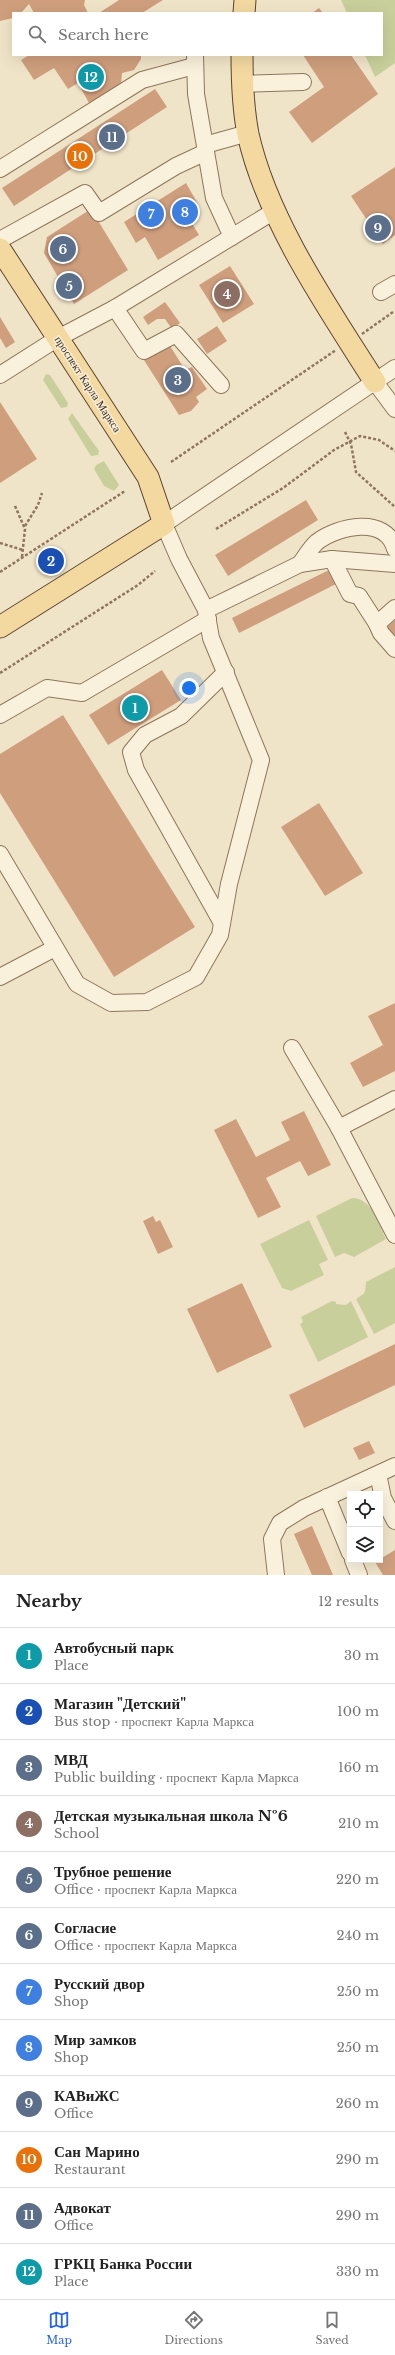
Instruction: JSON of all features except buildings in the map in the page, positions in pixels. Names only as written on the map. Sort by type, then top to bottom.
[{"type":"main road","points":[[244,12],[245,0]]},
{"type":"main road","points":[[242,56],[242,84],[248,133],[256,163],[276,210],[312,280],[376,382]]},
{"type":"main road","name":"проспект Карла Маркса","points":[[0,249],[148,477],[164,524]]},
{"type":"main road","points":[[0,627],[164,524]]},
{"type":"street","points":[[0,169],[142,80],[195,61],[196,94],[214,198],[232,236]]},
{"type":"street","points":[[242,84],[303,82]]},
{"type":"street","points":[[0,240],[85,193],[99,213],[205,148],[248,133]]},
{"type":"street","points":[[0,375],[58,338],[114,308],[276,210]]},
{"type":"street","points":[[114,308],[144,351],[176,334],[221,385]]},
{"type":"street","points":[[0,854],[77,984],[111,1003],[147,1002],[196,977],[220,934],[229,884],[261,760],[211,638],[207,615],[179,559],[164,524],[395,368]]},
{"type":"street","points":[[376,382],[395,409]]},
{"type":"street","points":[[300,564],[317,542],[347,527],[367,525],[384,534],[393,542],[395,549]]},
{"type":"street","points":[[0,715],[47,688],[82,693],[207,615],[300,564],[332,559],[395,564]]},
{"type":"street","points":[[332,559],[350,594],[359,596],[381,633],[395,649]]},
{"type":"street","points":[[377,624],[395,608]]},
{"type":"street","points":[[222,923],[136,770],[131,752],[145,735],[181,716],[226,672]]},
{"type":"street","points":[[0,977],[55,948]]},
{"type":"street","points":[[292,1048],[339,1128],[395,1235]]},
{"type":"street","points":[[339,1128],[395,1099]]},
{"type":"street","points":[[276,1575],[272,1539],[280,1524],[304,1508],[395,1466]]},
{"type":"street","points":[[378,1474],[383,1498],[395,1521]]},
{"type":"street","points":[[327,1497],[347,1546]]},
{"type":"street","points":[[354,1563],[359,1575]]},
{"type":"path","points":[[171,462],[393,312]]},
{"type":"path","points":[[345,432],[350,441],[356,472],[395,507]]},
{"type":"path","points":[[216,529],[283,488],[350,441],[360,436],[379,440],[395,451]]},
{"type":"path","points":[[0,572],[125,491]]},
{"type":"path","points":[[22,558],[25,527],[38,505],[42,493]]},
{"type":"path","points":[[15,506],[25,527]]},
{"type":"path","points":[[0,543],[23,550]]},
{"type":"path","points":[[0,673],[138,585],[155,571]]},
{"type":"green space","points":[[341,0],[395,0],[395,63],[375,77],[365,56],[383,56],[383,12],[347,12]]},
{"type":"green space","points":[[46,374],[50,375],[68,403],[67,407],[61,408],[43,380]]},
{"type":"green space","points":[[72,413],[99,451],[98,455],[91,456],[68,419]]},
{"type":"green space","points":[[104,461],[119,485],[114,491],[104,486],[94,469],[96,465]]},
{"type":"green space","points":[[352,1198],[365,1202],[374,1212],[386,1239],[354,1257],[344,1253],[335,1257],[316,1216]]},
{"type":"green space","points":[[309,1220],[328,1260],[319,1264],[324,1275],[291,1291],[282,1288],[260,1244]]},
{"type":"green space","points":[[395,1267],[395,1323],[374,1334],[356,1299],[364,1293],[366,1282]]},
{"type":"green space","points":[[332,1301],[336,1302],[336,1304],[346,1305],[351,1301],[368,1337],[318,1362],[300,1324],[303,1322],[301,1317]]},
{"type":"place","name":"ГРКЦ Банка России","points":[[91,77]]},
{"type":"place","name":"Адвокат","points":[[112,137]]},
{"type":"place","name":"Сан Марино","points":[[80,156]]},
{"type":"place","name":"Мир замков","points":[[185,212]]},
{"type":"place","name":"Русский двор","points":[[151,214]]},
{"type":"place","name":"КАВиЖС","points":[[378,228]]},
{"type":"place","name":"Согласие","points":[[63,249]]},
{"type":"place","name":"Трубное решение","points":[[69,286]]},
{"type":"place","name":"Детская музыкальная школа №6","points":[[227,294]]},
{"type":"place","name":"МВД","points":[[178,380]]},
{"type":"place","name":"Магазин \"Детский\"","points":[[51,561]]},
{"type":"place","name":"Автобусный парк","points":[[135,708]]}]
